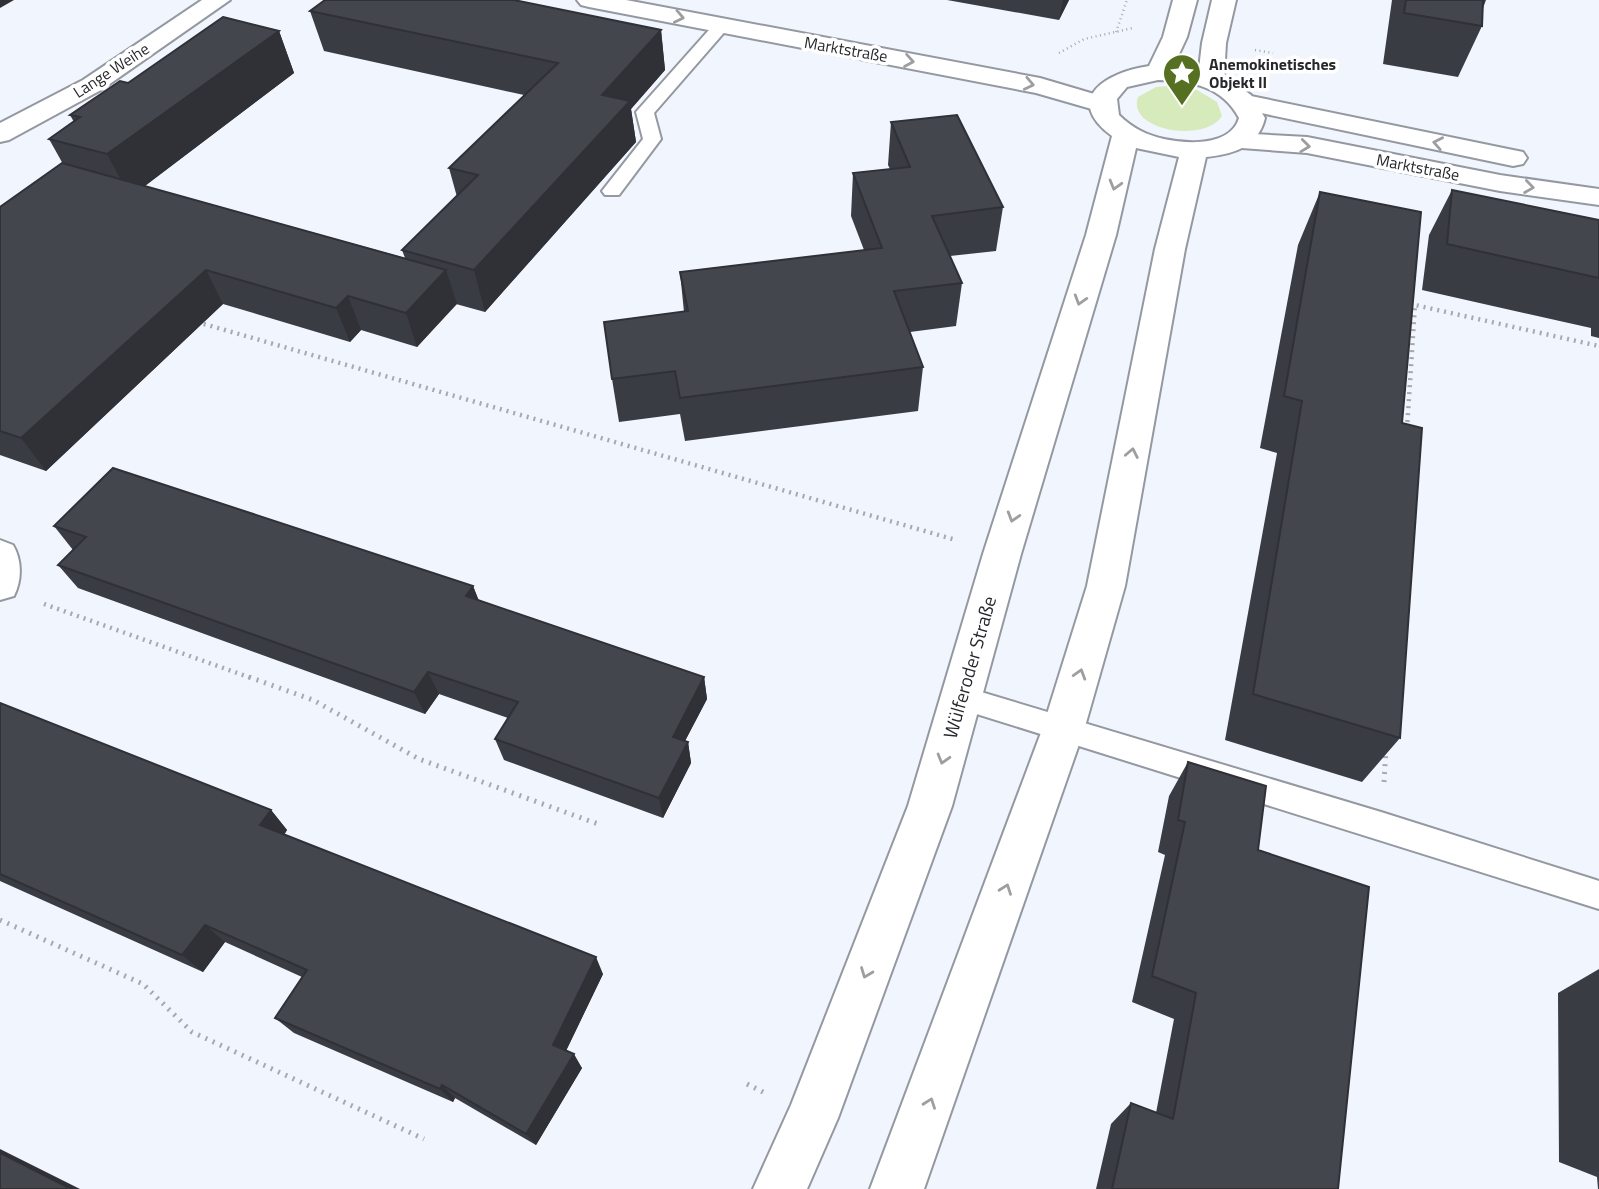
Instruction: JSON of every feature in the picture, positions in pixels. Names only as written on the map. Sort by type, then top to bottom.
[{"type":"street","name":"Lange Weihe","points":[[0,134],[92,85],[218,0]]},
{"type":"street","name":"Marktstraße","points":[[589,0],[1040,86],[1114,119],[1157,147],[1194,151],[1214,149],[1237,141],[1307,145],[1500,183],[1599,197]]},
{"type":"street","name":"Marktstraße","points":[[696,0],[1050,69],[1122,80]]},
{"type":"street","points":[[1158,72],[1175,37],[1185,0]]},
{"type":"street","points":[[1211,81],[1214,43],[1224,0]]},
{"type":"street","points":[[1114,119],[1108,90],[1122,80],[1158,72],[1187,74],[1229,89],[1246,103],[1252,115],[1251,125],[1237,141]]},
{"type":"street","name":"Marktstraße","points":[[1246,103],[1511,158],[1599,183]]},
{"type":"street","name":"Wülferoder Straße","points":[[780,1189],[812,1118],[930,806],[1002,554],[1101,235],[1114,119]]},
{"type":"street","points":[[897,1189],[1063,730],[1107,586],[1170,249],[1194,151]]},
{"type":"street","points":[[0,555],[0,585]]},
{"type":"lane","points":[[612,191],[652,139],[645,112],[722,25]]},
{"type":"lane","points":[[961,698],[1381,825],[1596,895]]},
{"type":"path","points":[[1116,32],[1127,0]]},
{"type":"path","points":[[1056,56],[1065,47],[1126,30]]},
{"type":"path","points":[[1406,442],[1415,305],[1599,346]]},
{"type":"path","points":[[187,320],[1002,554]]},
{"type":"path","points":[[39,602],[313,699],[419,759],[598,824]]},
{"type":"path","points":[[1381,825],[1387,743]]},
{"type":"path","points":[[0,920],[143,984],[192,1032],[424,1139]]},
{"type":"green space","points":[[1156,87],[1197,90],[1217,102],[1222,116],[1213,125],[1200,129],[1184,131],[1155,125],[1144,118],[1137,108],[1138,97]]},
{"type":"building","points":[[325,0],[514,0],[661,30],[602,95],[630,101],[474,270],[402,250],[478,175],[449,168],[558,63],[310,11]]},
{"type":"building","points":[[1406,0],[1483,0],[1482,26],[1404,13]]},
{"type":"building","points":[[223,17],[279,31],[107,154],[49,139],[80,117],[70,115],[120,81],[128,83]]},
{"type":"building","points":[[957,115],[1003,207],[932,216],[962,283],[894,291],[923,367],[680,398],[675,371],[612,379],[604,322],[688,311],[680,272],[882,248],[853,173],[910,167],[891,122]]},
{"type":"building","points":[[62,163],[446,270],[406,313],[348,296],[336,308],[206,270],[21,438],[0,431],[0,207]]},
{"type":"building","points":[[1452,190],[1599,220],[1599,278],[1447,244]]},
{"type":"building","points":[[1320,192],[1421,212],[1402,423],[1422,428],[1400,738],[1253,694],[1302,401],[1284,396]]},
{"type":"building","points":[[113,468],[473,586],[466,596],[704,677],[673,737],[688,742],[659,798],[495,739],[518,702],[428,672],[414,692],[58,565],[86,537],[54,526]]},
{"type":"building","points":[[0,703],[271,810],[260,825],[596,957],[553,1045],[574,1054],[526,1134],[442,1085],[440,1089],[275,1018],[307,970],[205,925],[182,955],[0,874]]},
{"type":"building","points":[[1188,762],[1266,786],[1258,850],[1369,887],[1338,1189],[1112,1189],[1131,1103],[1173,1119],[1196,993],[1152,976],[1185,822],[1178,820]]},
{"type":"building","points":[[0,1153],[71,1189],[0,1189]]},
{"type":"place","name":"Anemokinetisches Objekt II","points":[[1182,107]]}]
